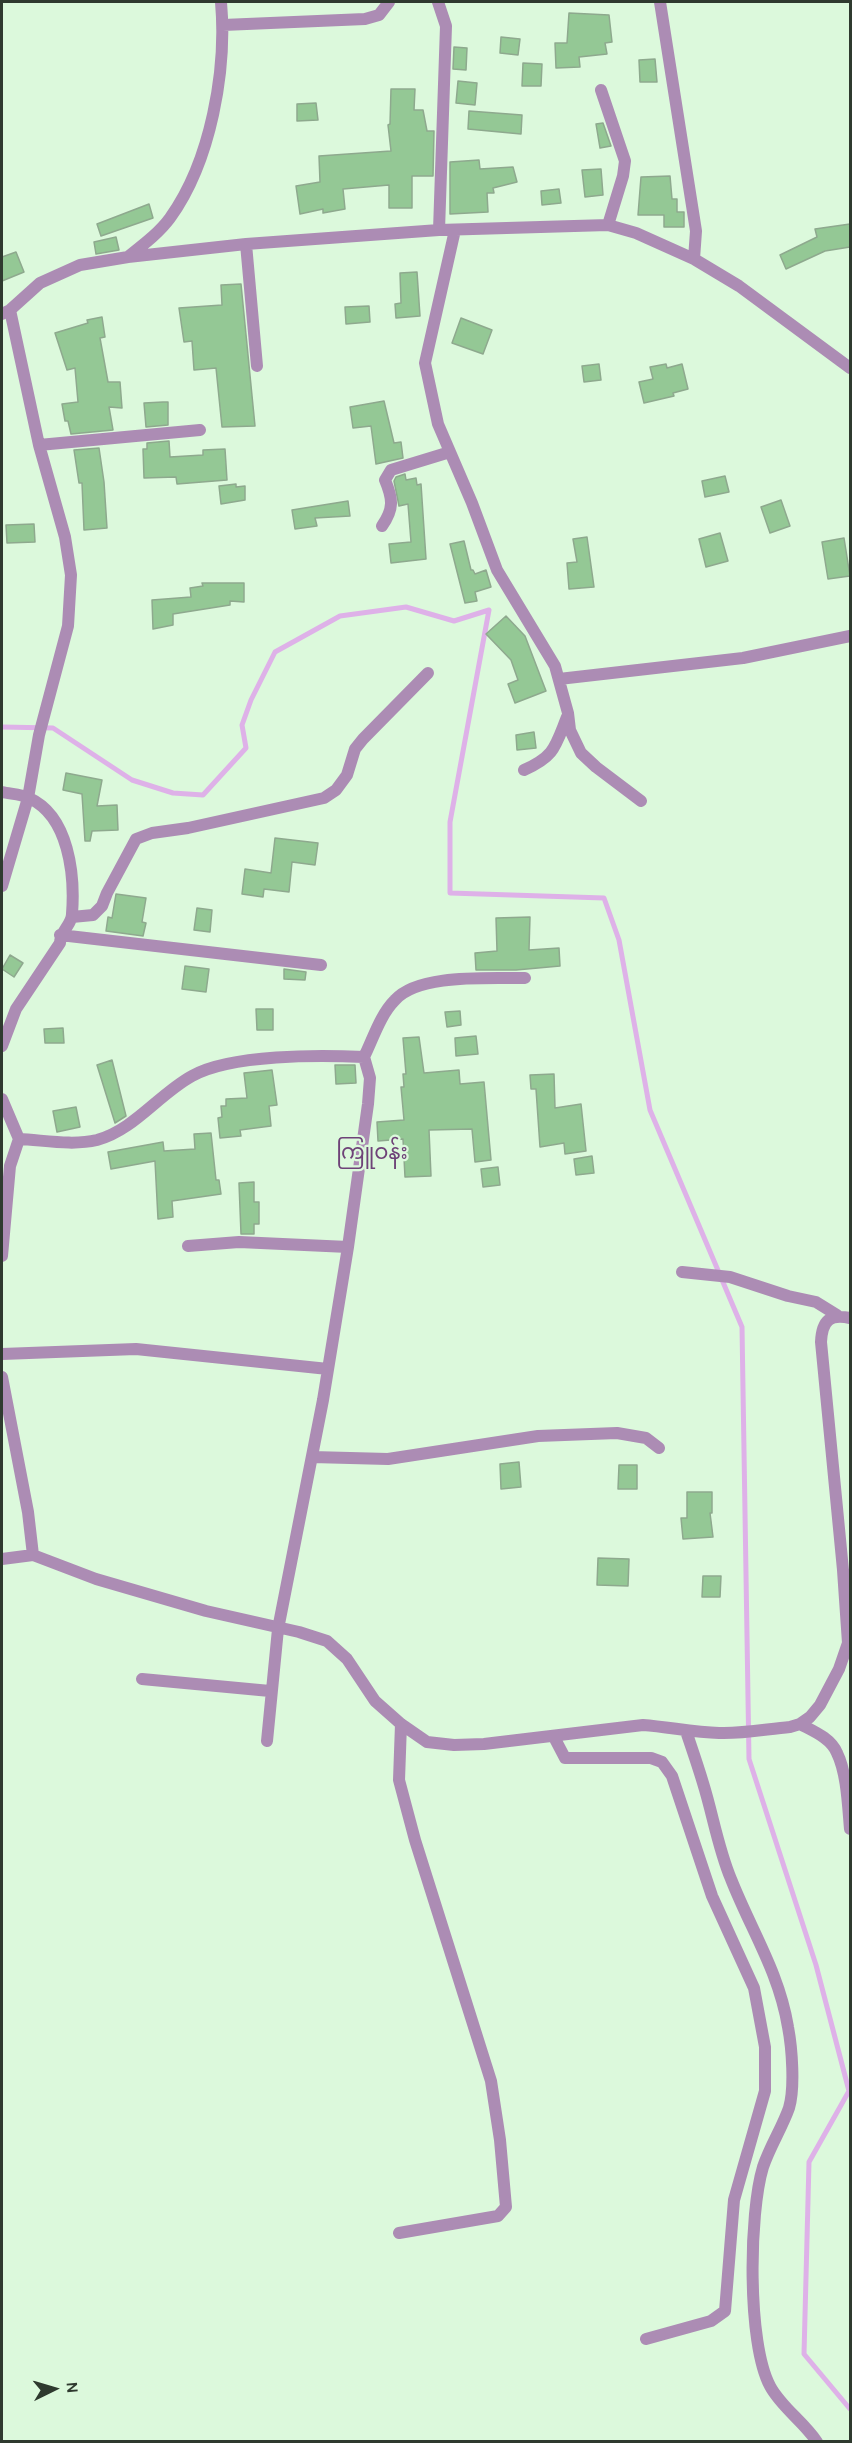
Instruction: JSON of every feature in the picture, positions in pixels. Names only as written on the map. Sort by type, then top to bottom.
[{"type":"street","points":[[128,257],[169,220],[186,192],[206,138],[220,84],[223,25],[221,2]]},
{"type":"street","points":[[223,25],[365,19],[379,15],[389,2]]},
{"type":"street","points":[[438,2],[446,26],[439,230]]},
{"type":"street","points":[[660,2],[696,231],[694,259]]},
{"type":"street","points":[[601,90],[625,161],[623,176],[608,225]]},
{"type":"street","points":[[2,886],[28,798],[39,735],[68,626],[71,575],[65,537],[39,445],[6,312],[40,283],[80,265],[128,257],[246,244],[439,230],[608,225],[636,233],[694,259],[739,286],[850,369]]},
{"type":"street","points":[[455,230],[425,363],[438,424],[472,503],[497,570],[555,666],[568,713],[570,730],[581,753],[641,801]]},
{"type":"street","points":[[246,244],[257,366]]},
{"type":"street","points":[[39,445],[200,430]]},
{"type":"street","points":[[382,526],[391,512],[390,491],[386,480],[391,470],[450,452]]},
{"type":"street","points":[[559,679],[743,658],[850,636]]},
{"type":"street","points":[[72,917],[93,915],[102,906],[136,839],[152,833],[188,828],[324,798],[336,790],[347,775],[355,748],[428,673]]},
{"type":"street","points":[[524,770],[543,761],[555,748],[568,713]]},
{"type":"street","points":[[2,792],[28,798],[46,810],[64,836],[70,864],[72,917],[60,935],[60,943],[16,1009],[2,1046]]},
{"type":"street","points":[[60,935],[321,965]]},
{"type":"street","points":[[267,1741],[270,1691],[278,1629],[312,1457],[348,1247],[368,1104],[370,1078],[364,1058],[387,1010],[396,998],[405,992],[437,981],[525,978]]},
{"type":"street","points":[[19,1139],[78,1142],[97,1140],[118,1131],[193,1076],[224,1065],[256,1060],[340,1056],[364,1058]]},
{"type":"street","points":[[2,1099],[19,1139],[10,1166],[2,1256]]},
{"type":"street","points":[[188,1246],[238,1242],[348,1247]]},
{"type":"street","points":[[682,1272],[730,1277],[788,1296],[816,1302],[837,1316],[850,1318]]},
{"type":"street","points":[[2,1559],[33,1555],[107,1583],[206,1611],[299,1632],[327,1641],[347,1659],[375,1701],[401,1724],[427,1742],[454,1745],[554,1737],[643,1725],[722,1733],[800,1724],[810,1717],[820,1705],[846,1661],[848,1643],[821,1342],[824,1325],[837,1316]]},
{"type":"street","points":[[2,1353],[136,1349],[328,1369]]},
{"type":"street","points":[[2,1377],[4,1400],[28,1512],[33,1555]]},
{"type":"street","points":[[312,1457],[388,1458],[538,1436],[617,1433],[646,1438],[659,1448]]},
{"type":"street","points":[[142,1679],[270,1691]]},
{"type":"street","points":[[399,2233],[498,2216],[506,2207],[499,2131],[491,2081],[415,1840],[399,1780],[401,1724]]},
{"type":"street","points":[[800,1724],[823,1737],[837,1752],[844,1781],[850,1829]]},
{"type":"street","points":[[686,1731],[720,1847],[735,1888],[766,1954],[777,1984],[788,2028],[792,2082],[790,2105],[764,2164],[757,2188],[752,2266],[755,2310],[759,2354],[771,2387],[806,2426],[817,2442]]},
{"type":"street","points":[[554,1737],[565,1758],[651,1758],[662,1762],[672,1776],[712,1896],[754,1988],[763,2036],[765,2091],[734,2200],[725,2311],[711,2321],[646,2339]]},
{"type":"building","points":[[569,13],[609,15],[612,42],[605,43],[607,54],[579,57],[580,67],[556,68],[555,43],[567,43]]},
{"type":"building","points":[[501,37],[520,39],[518,55],[500,53]]},
{"type":"building","points":[[454,47],[467,48],[466,70],[453,69]]},
{"type":"building","points":[[655,59],[657,82],[640,82],[639,60]]},
{"type":"building","points":[[523,63],[542,64],[541,86],[522,86]]},
{"type":"building","points":[[458,81],[477,83],[475,105],[456,103]]},
{"type":"building","points":[[391,89],[415,89],[414,110],[423,110],[427,131],[434,131],[433,176],[412,176],[412,208],[389,208],[389,185],[343,189],[345,209],[323,213],[323,209],[300,214],[296,186],[320,182],[319,156],[391,151],[388,125],[390,124]]},
{"type":"building","points":[[316,103],[318,120],[297,121],[297,104]]},
{"type":"building","points":[[469,111],[522,115],[521,134],[468,129]]},
{"type":"building","points":[[603,123],[611,146],[600,148],[596,124]]},
{"type":"building","points":[[479,160],[480,169],[513,167],[517,182],[493,188],[494,193],[487,193],[488,212],[450,214],[450,162]]},
{"type":"building","points":[[601,169],[603,195],[585,197],[582,170]]},
{"type":"building","points":[[670,176],[672,199],[677,199],[677,212],[684,212],[684,227],[664,227],[664,215],[638,215],[641,177]]},
{"type":"building","points":[[559,189],[561,203],[542,205],[541,191]]},
{"type":"building","points":[[149,204],[153,218],[101,236],[97,224]]},
{"type":"building","points":[[850,224],[850,247],[825,251],[786,269],[780,255],[817,237],[815,229]]},
{"type":"building","points":[[116,237],[119,250],[96,254],[94,242]]},
{"type":"building","points":[[16,252],[24,272],[2,281],[2,257]]},
{"type":"building","points":[[417,272],[420,316],[396,318],[395,304],[401,303],[400,273]]},
{"type":"building","points":[[241,284],[255,426],[222,427],[216,368],[194,370],[192,341],[184,342],[179,308],[222,305],[221,285]]},
{"type":"building","points":[[369,306],[370,322],[346,324],[345,307]]},
{"type":"building","points":[[102,317],[105,337],[100,338],[108,382],[120,382],[122,408],[109,407],[113,430],[71,434],[68,421],[65,421],[62,404],[78,402],[75,368],[67,370],[55,333],[88,323],[87,320]]},
{"type":"building","points":[[461,318],[492,330],[483,354],[452,343]]},
{"type":"building","points":[[599,364],[601,380],[584,382],[582,366]]},
{"type":"building","points":[[666,364],[667,368],[682,364],[688,389],[673,393],[674,396],[644,403],[639,382],[653,379],[650,367]]},
{"type":"building","points":[[384,401],[394,443],[401,442],[403,458],[376,464],[371,426],[353,428],[350,407]]},
{"type":"building","points":[[168,402],[168,425],[146,427],[144,403]]},
{"type":"building","points":[[169,441],[170,457],[203,455],[203,450],[225,449],[227,480],[177,484],[176,477],[144,478],[143,449],[147,449],[147,443]]},
{"type":"building","points":[[99,448],[107,528],[84,530],[82,483],[79,483],[74,450]]},
{"type":"building","points":[[405,474],[406,480],[416,478],[417,485],[421,484],[426,559],[391,563],[389,544],[411,542],[408,504],[399,506],[394,481],[396,477]]},
{"type":"building","points":[[725,476],[729,492],[705,497],[702,481]]},
{"type":"building","points":[[236,484],[236,487],[245,486],[245,500],[221,504],[219,486]]},
{"type":"building","points":[[781,500],[790,526],[770,533],[761,507]]},
{"type":"building","points":[[348,501],[350,516],[315,518],[317,526],[295,529],[292,510]]},
{"type":"building","points":[[34,524],[35,542],[7,543],[6,525]]},
{"type":"building","points":[[720,533],[728,561],[706,567],[699,539]]},
{"type":"building","points":[[587,537],[594,587],[569,589],[567,563],[577,562],[573,539]]},
{"type":"building","points":[[844,538],[850,576],[828,579],[822,542]]},
{"type":"building","points":[[464,541],[471,570],[475,574],[486,570],[491,587],[475,592],[477,601],[465,603],[450,544]]},
{"type":"building","points":[[202,583],[244,583],[244,602],[230,601],[230,605],[173,614],[173,625],[153,629],[152,600],[191,597],[190,588],[203,586]]},
{"type":"building","points":[[506,616],[525,636],[546,691],[515,703],[508,684],[518,680],[511,660],[486,634]]},
{"type":"building","points":[[534,732],[536,748],[517,750],[516,735]]},
{"type":"building","points":[[66,773],[102,780],[97,806],[117,805],[118,830],[92,831],[90,841],[85,841],[82,794],[63,790]]},
{"type":"building","points":[[275,838],[318,843],[315,865],[292,862],[289,892],[264,889],[263,897],[242,894],[245,869],[271,873]]},
{"type":"building","points":[[116,894],[146,898],[142,922],[146,923],[143,936],[106,931],[108,917],[112,918]]},
{"type":"building","points":[[197,908],[212,910],[210,932],[194,930]]},
{"type":"building","points":[[530,917],[529,950],[559,948],[560,966],[516,970],[476,970],[475,953],[497,951],[496,918]]},
{"type":"building","points":[[10,955],[23,963],[14,977],[2,969]]},
{"type":"building","points":[[185,966],[209,969],[206,992],[182,989]]},
{"type":"building","points":[[284,969],[306,972],[305,980],[284,979]]},
{"type":"building","points":[[256,1009],[273,1009],[273,1030],[257,1030]]},
{"type":"building","points":[[460,1011],[461,1025],[447,1027],[445,1012]]},
{"type":"building","points":[[63,1028],[64,1043],[45,1043],[44,1029]]},
{"type":"building","points":[[476,1036],[478,1054],[456,1056],[455,1038]]},
{"type":"building","points":[[419,1037],[424,1073],[459,1070],[460,1084],[484,1082],[491,1160],[475,1162],[472,1129],[429,1130],[431,1176],[405,1177],[403,1139],[378,1141],[377,1122],[404,1120],[401,1087],[404,1087],[403,1074],[406,1074],[403,1038]]},
{"type":"building","points":[[112,1060],[126,1116],[115,1123],[97,1065]]},
{"type":"building","points":[[335,1065],[355,1065],[356,1083],[336,1084]]},
{"type":"building","points":[[272,1070],[277,1105],[269,1106],[271,1126],[240,1130],[241,1136],[220,1138],[218,1118],[222,1117],[221,1106],[226,1106],[226,1099],[247,1098],[244,1073]]},
{"type":"building","points":[[554,1074],[555,1108],[581,1104],[586,1151],[565,1154],[564,1143],[540,1147],[536,1089],[531,1089],[530,1075]]},
{"type":"building","points":[[76,1107],[80,1127],[57,1132],[53,1111]]},
{"type":"building","points":[[211,1133],[216,1180],[219,1180],[221,1194],[172,1201],[173,1217],[158,1219],[155,1161],[111,1169],[108,1152],[163,1142],[164,1151],[195,1149],[194,1134]]},
{"type":"building","points":[[592,1156],[594,1173],[576,1175],[574,1159]]},
{"type":"building","points":[[498,1167],[500,1185],[483,1187],[481,1169]]},
{"type":"building","points":[[254,1182],[254,1202],[259,1202],[259,1224],[254,1224],[254,1234],[241,1234],[239,1183]]},
{"type":"building","points":[[519,1462],[521,1487],[501,1489],[500,1464]]},
{"type":"building","points":[[619,1465],[637,1465],[637,1489],[618,1489]]},
{"type":"building","points":[[687,1492],[712,1492],[712,1513],[710,1513],[713,1537],[683,1539],[681,1518],[687,1518]]},
{"type":"building","points":[[598,1558],[629,1559],[628,1586],[597,1585]]},
{"type":"building","points":[[703,1576],[721,1576],[720,1597],[702,1597]]},
{"type":"waterway","points":[[2,727],[53,728],[132,780],[173,793],[203,795],[246,748],[242,725],[251,700],[275,652],[340,616],[406,607],[454,621],[489,610],[450,822],[450,893],[604,898],[619,940],[650,1110],[742,1327],[749,1759],[816,1965],[849,2091],[809,2162],[804,2354],[850,2409]]},
{"type":"district","name":"ကြူဝန်း","points":[[372,1153]]}]
